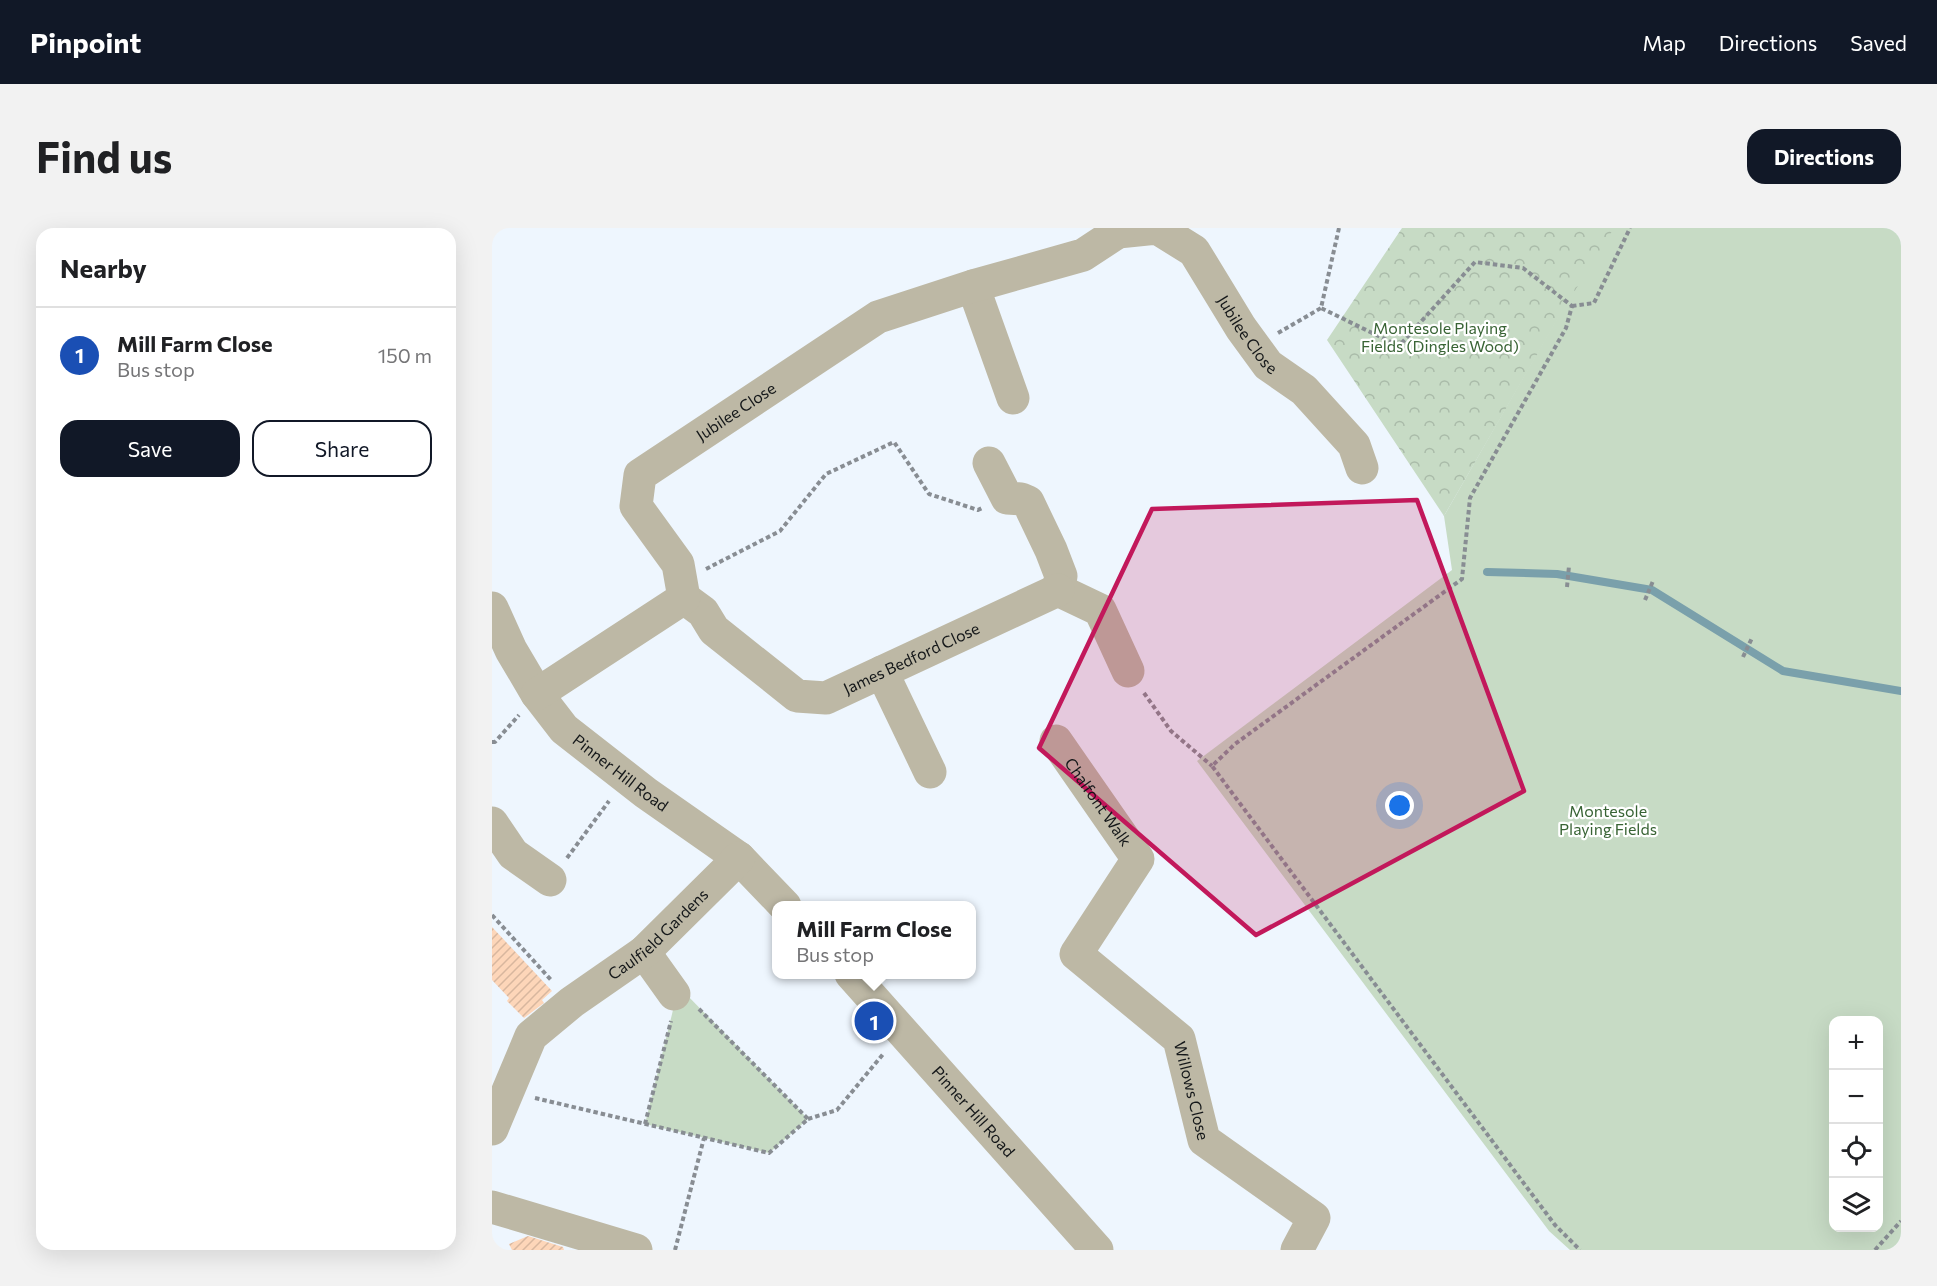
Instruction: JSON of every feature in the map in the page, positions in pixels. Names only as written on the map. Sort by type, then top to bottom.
[{"type":"street","name":"Jubilee Close","points":[[683,590],[678,564],[636,506],[640,475],[878,317],[973,286],[1083,255],[1117,230],[1157,228],[1194,251],[1268,365],[1304,390],[1354,445],[1362,468]]},
{"type":"street","points":[[973,286],[1013,398]]},
{"type":"street","points":[[989,463],[1007,498],[1028,502],[1051,549],[1061,576],[1058,590],[1100,610],[1128,671]]},
{"type":"street","points":[[537,694],[683,590]]},
{"type":"street","name":"James Bedford Close","points":[[683,590],[703,612],[714,630],[797,696],[826,698],[1058,590]]},
{"type":"street","name":"Pinner Hill Road","points":[[492,608],[511,650],[537,694],[564,729],[627,778],[739,858],[780,901]]},
{"type":"street","points":[[882,672],[930,772]]},
{"type":"street","name":"Chalfont Walk","points":[[1056,741],[1138,859],[1077,954]]},
{"type":"street","points":[[492,823],[513,854],[550,880]]},
{"type":"street","name":"Caulfield Gardens","points":[[492,1129],[531,1036],[572,1002],[645,952],[739,858]]},
{"type":"street","points":[[645,952],[674,994]]},
{"type":"street","name":"Willows Close","points":[[1077,954],[1179,1039],[1204,1140],[1314,1218],[1297,1250]]},
{"type":"street","name":"Pinner Hill Road","points":[[855,979],[1097,1250]]},
{"type":"street","points":[[492,1207],[636,1250]]},
{"type":"path","points":[[1255,348],[1322,308],[1339,228]]},
{"type":"path","points":[[1322,308],[1399,346],[1475,262],[1523,268],[1572,306],[1594,303],[1630,228]]},
{"type":"path","points":[[1212,766],[1235,744],[1462,579],[1470,498],[1566,328],[1572,306]]},
{"type":"path","points":[[683,590],[780,531],[826,474],[894,442],[929,494],[978,510],[1007,498]]},
{"type":"path","points":[[1567,587],[1569,566]]},
{"type":"path","points":[[1645,600],[1653,581]]},
{"type":"path","points":[[1743,657],[1752,638]]},
{"type":"path","points":[[1128,671],[1171,731],[1212,766],[1555,1225],[1580,1250]]},
{"type":"path","points":[[492,742],[495,742],[537,694]]},
{"type":"path","points":[[550,880],[627,778]]},
{"type":"path","points":[[492,915],[572,1002]]},
{"type":"path","points":[[645,1124],[675,1006],[674,994],[684,992],[808,1119]]},
{"type":"path","points":[[508,1092],[768,1153],[808,1119],[837,1110],[902,1032]]},
{"type":"path","points":[[675,1250],[704,1138]]},
{"type":"path","points":[[1875,1250],[1901,1221]]},
{"type":"highlighted area","points":[[1417,500],[1524,791],[1256,935],[1039,748],[1152,509]]},
{"type":"green space","name":"Montesole Playing Fields (Dingles Wood)","points":[[1402,228],[1614,228],[1561,313],[1444,516],[1327,340]]},
{"type":"green space","name":"Montesole Playing Fields","points":[[1609,228],[1901,228],[1901,1250],[1570,1250],[1549,1231],[1197,761],[1452,570],[1444,516]]},
{"type":"green space","points":[[684,992],[808,1119],[769,1153],[645,1124],[674,1006]]},
{"type":"building","points":[[492,927],[552,991],[542,1000],[544,1003],[524,1018],[507,1001],[509,998],[492,980]]},
{"type":"building","points":[[528,1236],[563,1247],[564,1250],[512,1250],[509,1244]]},
{"type":"waterway","points":[[1487,572],[1557,574],[1652,590],[1783,671],[1901,691]]},
{"type":"place","name":"Mill Farm Close","points":[[874,1021]]}]
